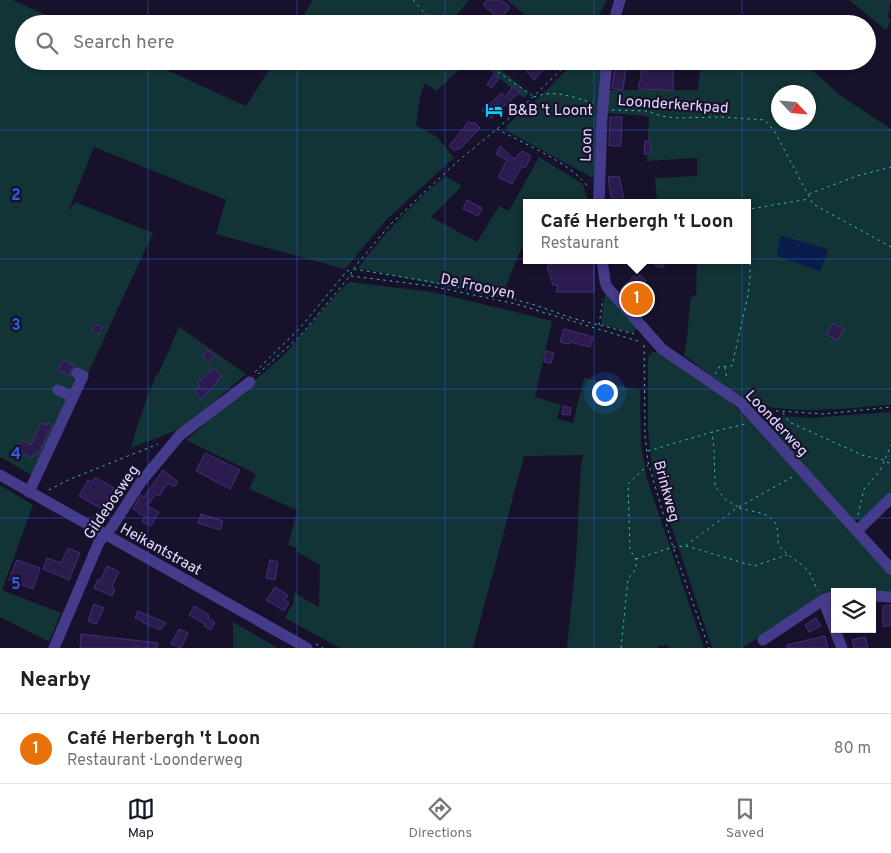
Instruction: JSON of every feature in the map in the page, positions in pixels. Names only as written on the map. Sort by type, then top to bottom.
[{"type":"street","points":[[615,15],[620,0]]},
{"type":"street","name":"Loon","points":[[599,199],[606,70]]},
{"type":"street","name":"Loonderweg","points":[[603,264],[605,281],[608,287],[662,349],[741,403],[891,569]]},
{"type":"street","points":[[29,492],[82,376],[76,373]]},
{"type":"street","name":"Gildebosweg","points":[[54,648],[99,542],[112,527],[141,482],[180,435],[250,382]]},
{"type":"street","points":[[58,390],[73,397]]},
{"type":"street","name":"Heikantstraat","points":[[0,475],[29,492],[44,496],[104,534],[307,648]]},
{"type":"street","points":[[856,530],[891,498]]},
{"type":"street","points":[[876,596],[891,596]]},
{"type":"street","points":[[764,640],[823,600],[831,597]]},
{"type":"street","points":[[823,600],[842,648]]},
{"type":"path","points":[[413,0],[427,15]]},
{"type":"path","points":[[495,70],[533,97]]},
{"type":"path","points":[[250,382],[300,336],[389,226],[458,161],[497,129],[561,70]]},
{"type":"path","points":[[533,97],[545,93],[571,96],[598,105],[603,110]]},
{"type":"path","name":"Loonderkerkpad","points":[[603,110],[648,111],[661,116],[675,118],[720,117],[765,120],[775,132],[813,204],[891,247]]},
{"type":"path","points":[[497,129],[581,177],[597,199]]},
{"type":"path","points":[[808,195],[857,176],[891,167]]},
{"type":"path","points":[[751,209],[810,199]]},
{"type":"path","points":[[710,382],[719,368],[732,366],[748,294],[750,264]]},
{"type":"path","points":[[250,382],[255,370],[300,328],[347,272],[353,269]]},
{"type":"path","name":"De Frooyen","points":[[353,269],[498,295],[644,343]]},
{"type":"path","name":"De Frooyen","points":[[350,276],[431,286],[516,304],[634,335],[642,327]]},
{"type":"path","points":[[599,327],[603,299]]},
{"type":"path","name":"Brinkweg","points":[[644,343],[644,386],[649,464],[673,547],[708,648]]},
{"type":"path","points":[[723,390],[728,382],[725,366]]},
{"type":"path","points":[[750,412],[757,410],[824,414],[891,407]]},
{"type":"path","points":[[783,412],[789,422],[862,455],[891,464]]},
{"type":"path","points":[[647,451],[712,432],[758,422]]},
{"type":"path","points":[[712,432],[715,486],[725,499],[738,507],[772,518],[779,529],[778,544],[787,555],[803,566],[813,577],[816,588],[823,600]]},
{"type":"path","name":"Gildebosweg","points":[[44,496],[68,480],[161,443]]},
{"type":"path","points":[[856,530],[864,489],[880,471],[883,460],[891,445]]},
{"type":"path","points":[[621,648],[628,579],[636,569],[636,559],[630,550],[628,484],[649,464]]},
{"type":"path","points":[[685,546],[738,507],[802,472]]},
{"type":"path","points":[[636,559],[673,547],[685,546],[754,566],[787,555]]},
{"type":"green space","points":[[0,0],[13,0],[46,15],[15,15],[15,70],[167,70],[246,106],[269,70],[459,70],[436,91],[425,83],[420,97],[416,125],[437,137],[454,158],[387,219],[345,269],[216,234],[226,200],[94,147],[68,212],[75,202],[153,233],[39,479],[0,457]]},
{"type":"green space","points":[[313,0],[469,0],[456,15],[304,15]]},
{"type":"green space","points":[[507,0],[607,0],[599,15],[525,15]]},
{"type":"green space","points":[[849,0],[891,0],[888,17],[891,20],[886,30],[876,22],[876,15],[868,15]]},
{"type":"green space","points":[[489,70],[502,70],[529,93],[524,98]]},
{"type":"green space","points":[[566,70],[603,70],[593,176],[591,177],[507,131],[506,126],[546,91]]},
{"type":"green space","points":[[700,70],[812,70],[841,96],[891,129],[891,405],[819,410],[781,409],[764,406],[750,401],[733,391],[684,355],[690,301],[696,295],[697,264],[751,264],[751,199],[657,199],[655,178],[697,176],[697,158],[647,161],[649,116],[607,113],[609,90],[698,90]],"holes":[[[819,247],[828,250],[820,271]]]},
{"type":"green space","points":[[539,157],[583,184],[587,199],[523,199],[523,245],[501,298],[358,268],[399,219],[446,176],[462,186],[431,217],[477,242],[499,206],[509,211]]},
{"type":"green space","points":[[350,282],[432,292],[552,321],[535,397],[561,405],[557,419],[573,423],[584,378],[640,390],[641,446],[647,479],[704,648],[670,648],[667,645],[658,646],[658,648],[567,648],[576,559],[581,464],[584,455],[524,456],[473,648],[340,648],[285,618],[294,602],[294,593],[319,607],[320,565],[297,552],[297,548],[288,545],[297,510],[249,489],[256,474],[186,440],[284,355],[342,288]]},
{"type":"green space","points":[[606,287],[638,327],[633,333],[601,325]]},
{"type":"green space","points":[[179,327],[246,374],[185,427],[131,448],[156,375],[158,375]]},
{"type":"green space","points":[[653,352],[659,352],[725,397],[744,415],[891,573],[891,593],[876,593],[876,588],[831,588],[831,594],[742,648],[712,648],[652,468],[648,430],[648,357]]},
{"type":"green space","points":[[891,412],[891,492],[860,520],[852,520],[761,419],[764,415],[810,418]]},
{"type":"green space","points":[[0,485],[33,505],[2,590],[61,613],[49,642],[0,617]]},
{"type":"green space","points":[[233,622],[278,648],[233,648]]},
{"type":"water","points":[[781,236],[828,249],[820,271],[777,256]]},
{"type":"building","points":[[487,0],[501,0],[510,7],[504,15],[495,15],[483,5]]},
{"type":"building","points":[[527,70],[543,70],[534,80]]},
{"type":"building","points":[[615,70],[626,70],[623,90],[612,88]]},
{"type":"building","points":[[641,70],[673,70],[673,90],[639,89],[639,82],[641,82]]},
{"type":"building","points":[[494,74],[499,78],[492,88],[487,85]]},
{"type":"building","points":[[513,86],[520,92],[490,119],[482,110],[502,93],[505,97]]},
{"type":"building","points":[[610,117],[622,117],[621,146],[609,146]]},
{"type":"building","points":[[469,121],[472,124],[474,122],[480,128],[460,149],[458,148],[455,151],[449,146]]},
{"type":"building","points":[[645,141],[651,141],[651,154],[644,154]]},
{"type":"building","points":[[500,146],[514,159],[522,151],[531,156],[525,168],[522,166],[512,184],[498,177],[507,160],[496,154]]},
{"type":"building","points":[[619,176],[624,199],[611,199],[608,177]]},
{"type":"building","points":[[467,200],[482,208],[478,216],[463,209]]},
{"type":"building","points":[[594,264],[594,292],[556,292],[558,286],[553,285],[547,266]]},
{"type":"building","points":[[656,264],[664,264],[664,267],[656,267]]},
{"type":"building","points":[[640,275],[655,296],[642,309],[621,289],[634,276],[636,279]]},
{"type":"building","points":[[833,323],[844,329],[838,340],[827,335]]},
{"type":"building","points":[[96,324],[103,327],[100,334],[92,331]]},
{"type":"building","points":[[564,329],[593,337],[590,347],[570,342],[569,344],[560,342]]},
{"type":"building","points":[[207,350],[215,355],[210,362],[203,358]]},
{"type":"building","points":[[546,351],[554,353],[551,363],[544,362]]},
{"type":"building","points":[[63,360],[76,366],[71,369],[70,376],[58,370]]},
{"type":"building","points":[[214,368],[222,376],[201,399],[194,391],[200,386],[197,383]]},
{"type":"building","points":[[563,406],[571,408],[570,415],[562,414]]},
{"type":"building","points":[[41,423],[52,425],[38,455],[34,453],[32,458],[17,451],[22,440],[31,445]]},
{"type":"building","points":[[205,453],[240,470],[230,489],[196,471]]},
{"type":"building","points":[[163,470],[178,482],[174,487],[168,483],[159,496],[156,494],[147,506],[159,512],[151,526],[142,522],[145,517],[133,509],[141,495],[144,497]]},
{"type":"building","points":[[95,477],[114,488],[102,509],[79,496],[88,480],[92,482]]},
{"type":"building","points":[[201,514],[223,521],[220,530],[198,523]]},
{"type":"building","points":[[68,548],[80,553],[69,580],[43,569],[47,558],[61,563]]},
{"type":"building","points":[[17,560],[40,568],[33,589],[9,580]]},
{"type":"building","points":[[270,560],[278,562],[275,580],[266,578]]},
{"type":"building","points":[[107,566],[119,572],[112,587],[115,589],[112,596],[94,588],[98,579],[100,581]]},
{"type":"building","points":[[275,587],[288,595],[284,600],[289,603],[284,611],[266,600]]},
{"type":"building","points":[[94,604],[104,608],[96,624],[88,621]]},
{"type":"building","points":[[891,605],[891,625],[883,627],[883,606]]},
{"type":"building","points":[[194,606],[209,615],[208,618],[215,622],[211,630],[204,626],[205,624],[189,615]]},
{"type":"building","points":[[138,611],[166,623],[160,630],[135,618]]},
{"type":"building","points":[[816,618],[821,626],[809,632],[805,625]]},
{"type":"building","points":[[179,629],[188,633],[181,648],[171,644]]},
{"type":"building","points":[[81,634],[158,643],[157,648],[80,648]]},
{"type":"building","points":[[825,636],[828,648],[787,648],[787,645]]},
{"type":"building","points":[[865,637],[868,648],[854,648],[852,640]]},
{"type":"place","name":"B&B 't Loont","points":[[494,110]]},
{"type":"place","name":"Café Herbergh 't Loon","points":[[637,299]]}]
